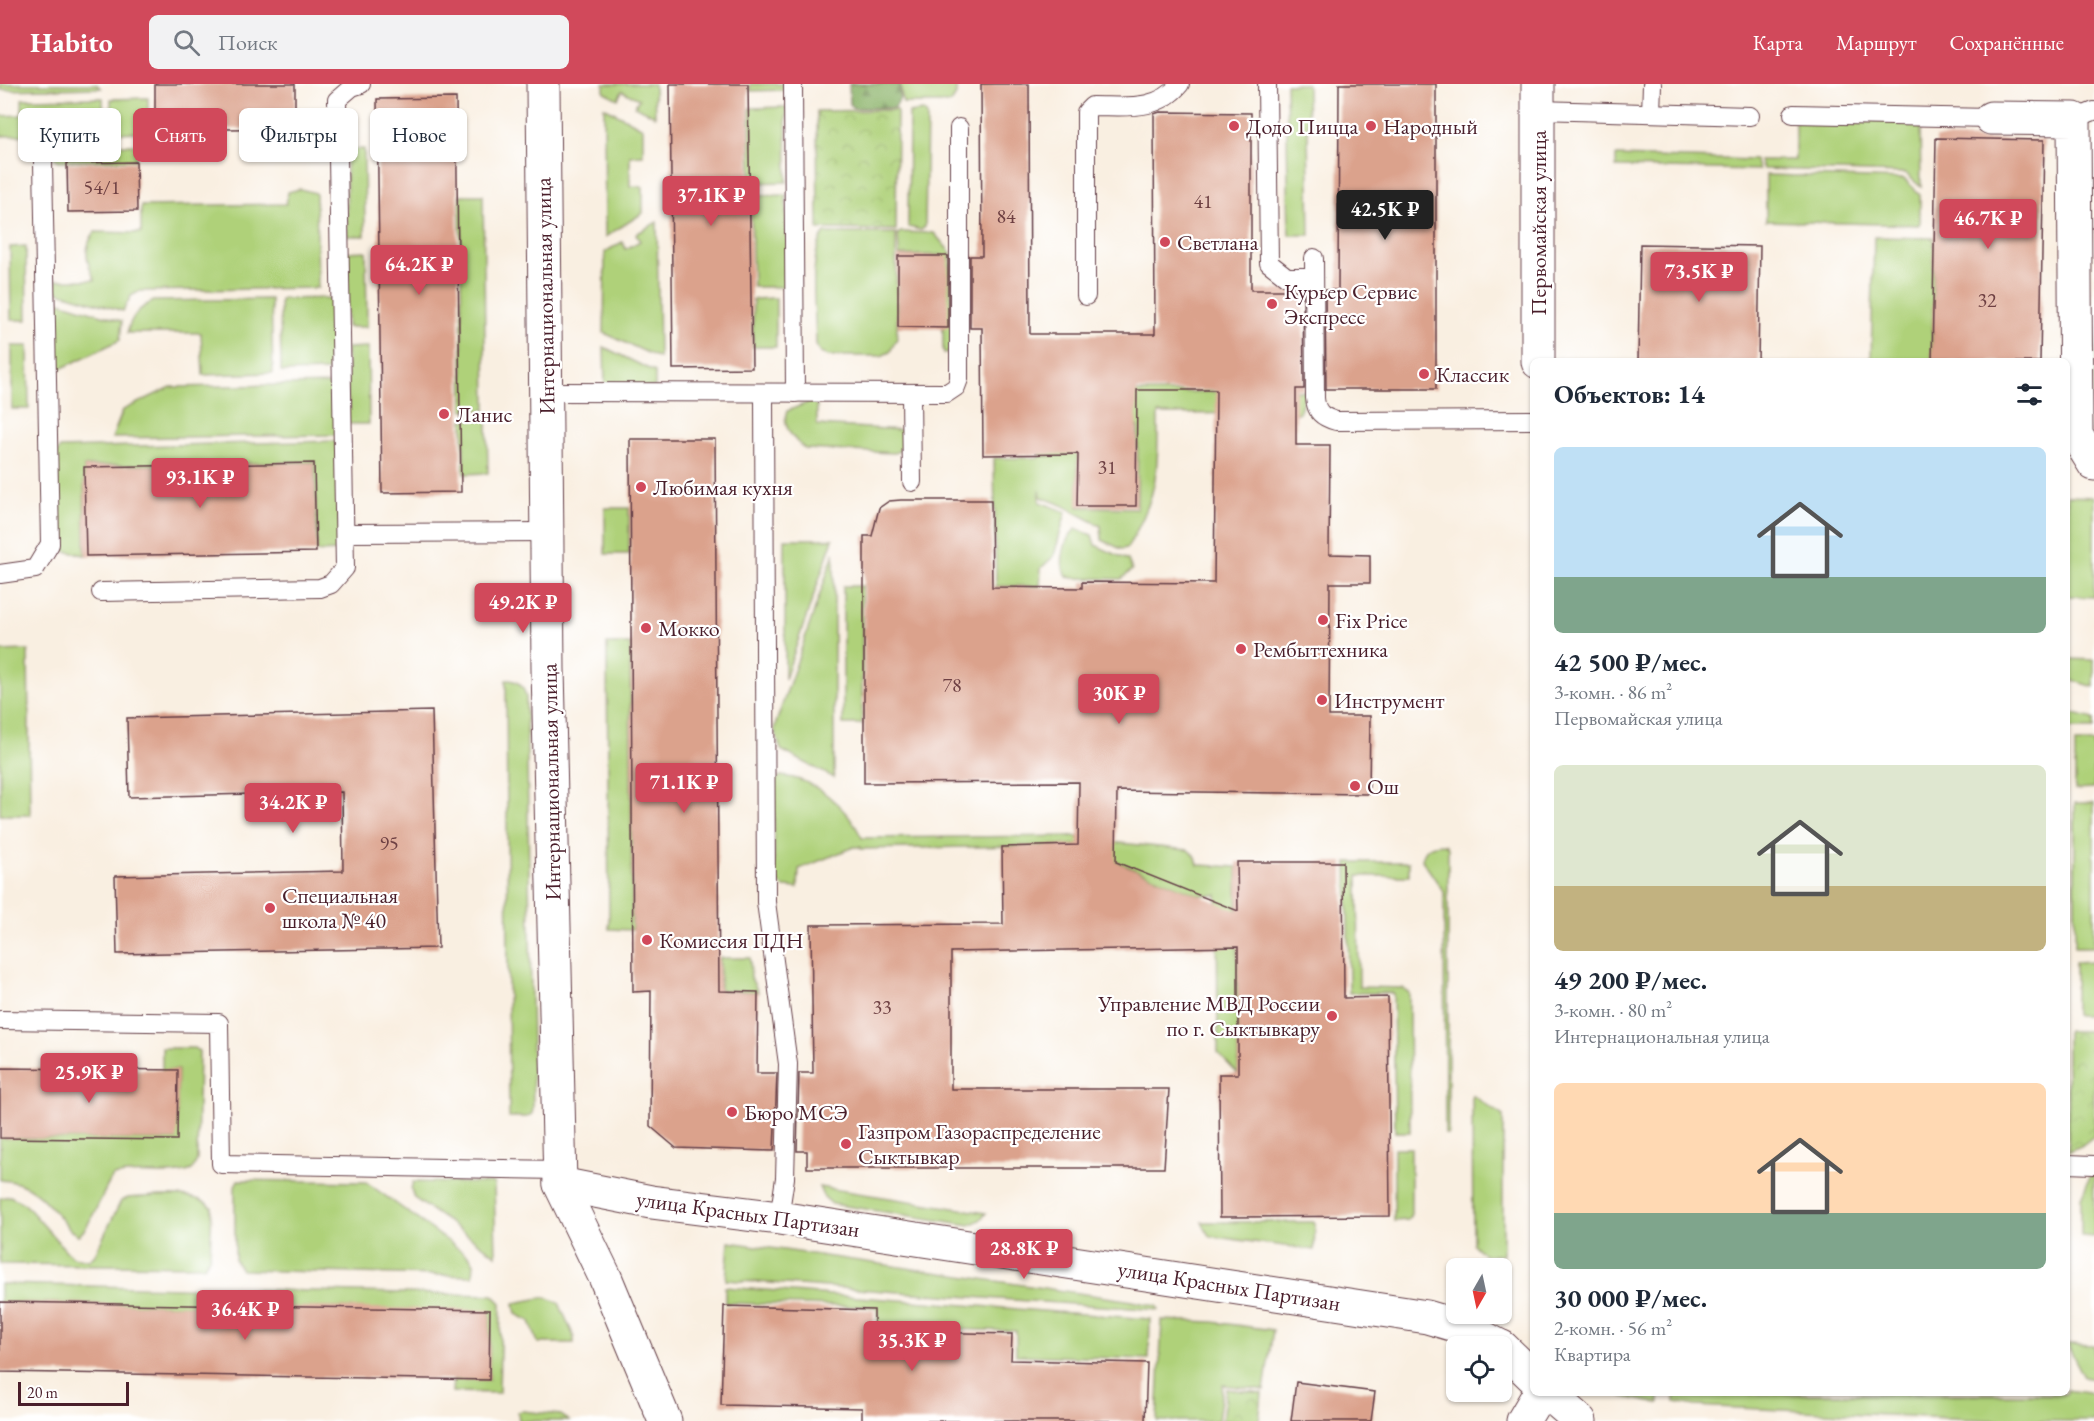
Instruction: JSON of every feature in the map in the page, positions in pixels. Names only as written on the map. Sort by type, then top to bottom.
[{"type":"street","name":"Интернациональная улица","points":[[543,84],[547,532],[560,1177],[605,1277],[662,1420]]},
{"type":"street","name":"Первомайская улица","points":[[1538,97],[1538,358]]},
{"type":"street","points":[[1991,118],[2084,115],[2076,435],[2094,464]]},
{"type":"street","name":"улица Красных Партизан","points":[[560,1177],[651,1202],[779,1218],[1427,1317],[1468,1329],[1481,1336]]},
{"type":"street","name":"улица Красных Партизан","points":[[1512,1357],[1530,1374]]},
{"type":"street","points":[[1523,1421],[1538,1396]]},
{"type":"street","points":[[1551,1396],[1571,1416],[1580,1421]]},
{"type":"lane","points":[[101,592],[320,588],[331,584],[345,568],[337,100],[352,87],[362,84]]},
{"type":"lane","points":[[793,84],[795,393]]},
{"type":"lane","points":[[1086,296],[1086,111],[1092,106],[1148,106],[1172,94],[1180,84]]},
{"type":"lane","points":[[1267,84],[1269,263],[1287,277],[1314,277]]},
{"type":"lane","points":[[1651,113],[1652,84]]},
{"type":"lane","points":[[1538,97],[1651,113],[1750,116]]},
{"type":"lane","points":[[1793,114],[1991,118]]},
{"type":"lane","points":[[546,392],[947,393],[956,387],[959,379],[959,128]]},
{"type":"lane","points":[[0,574],[35,569],[50,543],[43,162]]},
{"type":"lane","points":[[1314,258],[1315,398],[1316,406],[1322,416],[1335,421],[1530,420]]},
{"type":"lane","points":[[764,393],[766,902],[788,1064],[785,1178],[779,1218]]},
{"type":"lane","points":[[911,393],[912,482]]},
{"type":"lane","points":[[345,533],[547,532]]},
{"type":"lane","points":[[0,1020],[219,1023],[221,1164],[560,1177]]},
{"type":"lane","points":[[2070,1164],[2094,1165]]},
{"type":"green space","points":[[0,84],[96,84],[101,88],[0,90]]},
{"type":"green space","points":[[604,84],[654,84],[655,116],[635,106],[639,99],[622,91],[618,99],[604,92]]},
{"type":"green space","points":[[750,84],[787,84],[787,90],[750,91]]},
{"type":"green space","points":[[849,84],[900,84],[900,98],[895,108],[853,108],[850,104]]},
{"type":"green space","points":[[900,84],[956,84],[956,95],[951,103],[903,103]]},
{"type":"green space","points":[[1286,84],[1307,84],[1310,235],[1289,235]]},
{"type":"green space","points":[[103,98],[103,108],[22,108],[22,99]]},
{"type":"green space","points":[[148,98],[148,108],[133,108],[133,132],[121,133],[121,108],[111,108],[111,99]]},
{"type":"green space","points":[[604,107],[643,128],[643,155],[630,156],[630,186],[643,187],[643,213],[605,237]]},
{"type":"green space","points":[[786,107],[787,182],[751,183],[750,108]]},
{"type":"green space","points":[[897,110],[896,230],[818,229],[817,111]]},
{"type":"green space","points":[[923,111],[927,115],[925,227],[921,230],[908,227],[909,113]]},
{"type":"green space","points":[[18,115],[18,135],[0,136],[0,116]]},
{"type":"green space","points":[[1795,117],[1920,120],[1921,187],[1905,173],[1763,169],[1759,160],[1795,160]]},
{"type":"green space","points":[[121,145],[133,145],[133,160],[121,160]]},
{"type":"green space","points":[[358,149],[364,149],[365,236],[347,236],[346,162],[358,162]]},
{"type":"green space","points":[[1616,156],[1755,160],[1759,170],[1616,167]]},
{"type":"green space","points":[[1766,175],[1904,179],[1920,194],[1920,225],[1766,221]]},
{"type":"green space","points":[[300,189],[316,193],[318,288],[140,291],[131,296],[123,311],[55,291],[56,280],[95,280],[87,256],[91,238],[95,232],[141,233],[141,206],[286,204],[288,192]]},
{"type":"green space","points":[[460,195],[483,195],[486,410],[463,410]]},
{"type":"green space","points":[[786,195],[788,287],[753,287],[751,196]]},
{"type":"green space","points":[[657,222],[659,358],[604,333],[605,252],[622,242],[626,249],[640,241],[636,234]]},
{"type":"green space","points":[[901,232],[934,233],[951,253],[951,352],[944,353],[943,350],[942,255],[899,255],[898,234]]},
{"type":"green space","points":[[825,233],[896,233],[897,338],[890,352],[881,356],[828,356],[820,353],[816,345],[814,270],[819,243]]},
{"type":"green space","points":[[1874,237],[1934,238],[1932,358],[1871,358]]},
{"type":"green space","points":[[26,246],[27,320],[11,320],[10,247]]},
{"type":"green space","points":[[366,251],[367,327],[347,327],[346,252]]},
{"type":"green space","points":[[334,298],[335,371],[281,372],[280,299]]},
{"type":"green space","points":[[776,298],[776,347],[753,347],[753,299]]},
{"type":"green space","points":[[50,299],[122,321],[120,340],[52,373]]},
{"type":"green space","points":[[271,299],[273,373],[203,375],[201,333],[127,333],[136,314],[154,301]]},
{"type":"green space","points":[[2094,319],[2094,432],[2091,432],[2091,324]]},
{"type":"green space","points":[[12,346],[28,346],[29,409],[12,409]]},
{"type":"green space","points":[[368,347],[369,424],[348,424],[347,348]]},
{"type":"green space","points":[[604,347],[655,372],[655,387],[605,387]]},
{"type":"green space","points":[[337,384],[337,435],[112,438],[123,410],[171,387]]},
{"type":"green space","points":[[1306,391],[1299,413],[1158,414],[1158,452],[1154,484],[1145,514],[1127,548],[1121,549],[1102,540],[1101,526],[1062,505],[1041,497],[1040,490],[1040,502],[1066,512],[1054,556],[1041,568],[1040,586],[996,586],[994,458],[1040,458],[1040,417],[1031,393]],"holes":[[[1077,426],[1138,427],[1137,508],[1078,507]]]},
{"type":"green space","points":[[812,401],[817,406],[817,425],[903,430],[905,447],[895,453],[805,449],[787,427],[786,417],[787,411]]},
{"type":"green space","points":[[487,419],[488,473],[464,474],[463,420]]},
{"type":"green space","points":[[337,441],[340,551],[317,552],[315,462],[84,466],[85,555],[59,550],[55,543],[56,454],[60,448]]},
{"type":"green space","points":[[2070,496],[2094,497],[2094,597],[2070,596]]},
{"type":"green space","points":[[605,508],[629,508],[629,554],[605,554]]},
{"type":"green space","points":[[1076,529],[1092,535],[1095,545],[1128,560],[1132,570],[1121,579],[1072,578],[1065,575],[1062,563],[1064,550],[1068,538]]},
{"type":"green space","points":[[785,539],[833,539],[785,679]]},
{"type":"green space","points":[[834,553],[834,778],[781,750],[774,729]]},
{"type":"green space","points":[[843,586],[862,586],[862,724],[843,724]]},
{"type":"green space","points":[[607,644],[630,644],[632,930],[609,929]]},
{"type":"green space","points":[[28,650],[30,815],[0,815],[0,651]]},
{"type":"green space","points":[[2070,659],[2094,660],[2094,687],[2070,680]]},
{"type":"green space","points":[[506,680],[519,684],[526,697],[533,1108],[532,1114],[527,1117],[509,1117]]},
{"type":"green space","points":[[2070,713],[2094,719],[2094,729],[2070,729]]},
{"type":"green space","points":[[2075,743],[2094,743],[2094,789],[2075,790]]},
{"type":"green space","points":[[780,776],[806,782],[829,796],[848,816],[862,838],[1074,836],[1082,839],[1188,850],[1196,857],[1198,865],[1237,867],[1238,1074],[1218,1053],[1217,895],[1198,895],[1075,845],[861,849],[861,847],[854,847],[799,869],[798,888],[784,887],[774,879],[774,782]]},
{"type":"green space","points":[[2075,803],[2094,803],[2094,947],[2075,947]]},
{"type":"green space","points":[[1445,844],[1448,848],[1448,1134],[1445,1134],[1444,892],[1422,860],[1427,849]]},
{"type":"green space","points":[[1347,862],[1409,862],[1409,876],[1358,876],[1359,987],[1403,988],[1409,993],[1410,1132],[1395,1132],[1393,993],[1349,993]]},
{"type":"green space","points":[[720,958],[750,958],[751,978],[758,992],[720,990]]},
{"type":"green space","points":[[2094,961],[2094,1015],[2075,1015],[2075,962]]},
{"type":"green space","points":[[2070,1031],[2094,1031],[2094,1136],[2081,1146],[2070,1150]]},
{"type":"green space","points":[[162,1048],[194,1048],[199,1051],[197,1160],[192,1170],[173,1174],[133,1173],[113,1176],[86,1227],[78,1235],[71,1231],[49,1205],[32,1190],[12,1181],[0,1180],[0,1138],[176,1140],[178,1070],[162,1070]]},
{"type":"green space","points":[[1472,1095],[1503,1116],[1503,1255],[1484,1255],[1473,1244]]},
{"type":"green space","points":[[1394,1148],[1411,1148],[1411,1214],[1408,1220],[1394,1221]]},
{"type":"green space","points":[[2091,1174],[2094,1174],[2094,1237],[2081,1236],[2081,1198]]},
{"type":"green space","points":[[238,1180],[366,1182],[470,1257],[474,1263],[473,1276],[241,1270],[235,1260],[235,1186]]},
{"type":"green space","points":[[413,1182],[494,1183],[496,1255],[414,1198],[411,1189]]},
{"type":"green space","points":[[819,1187],[986,1213],[980,1220],[970,1225],[832,1204],[823,1196]]},
{"type":"green space","points":[[10,1196],[25,1204],[73,1257],[89,1260],[94,1256],[121,1201],[128,1198],[160,1196],[194,1198],[212,1207],[210,1257],[204,1266],[0,1264],[0,1198]]},
{"type":"green space","points":[[1202,1222],[1313,1222],[1315,1223],[1314,1250],[1209,1236]]},
{"type":"green space","points":[[729,1242],[1126,1300],[1157,1306],[1159,1310],[726,1280]]},
{"type":"green space","points":[[0,1284],[493,1295],[501,1303],[499,1393],[452,1392],[453,1380],[489,1380],[490,1311],[0,1302]]},
{"type":"green space","points":[[725,1287],[1150,1319],[1149,1359],[1016,1355],[1016,1331],[878,1327],[877,1307],[725,1303]]},
{"type":"green space","points":[[546,1297],[559,1303],[574,1337],[574,1343],[538,1343],[530,1321],[516,1314],[514,1303]]},
{"type":"green space","points":[[1162,1320],[1213,1322],[1273,1330],[1264,1390],[1223,1385],[1218,1421],[1157,1421]]},
{"type":"green space","points":[[2070,1344],[2094,1345],[2094,1379],[2084,1377],[2070,1350]]},
{"type":"green space","points":[[1226,1389],[1262,1393],[1259,1421],[1222,1421]]},
{"type":"green space","points":[[2070,1390],[2094,1394],[2094,1421],[2012,1421],[1695,1406],[1675,1402],[1675,1396],[2070,1396]]},
{"type":"green space","points":[[1622,1396],[1659,1396],[1659,1404]]},
{"type":"green space","points":[[518,1412],[561,1415],[569,1421],[519,1421]]},
{"type":"building","points":[[155,84],[295,84],[295,108],[239,108],[239,129],[227,129],[227,108],[155,108]]},
{"type":"building","points":[[670,84],[748,84],[752,368],[673,369]]},
{"type":"building","points":[[981,84],[1029,84],[1030,334],[1155,334],[1154,114],[1160,112],[1251,113],[1251,290],[1303,290],[1304,389],[1296,389],[1296,445],[1330,445],[1329,554],[1370,555],[1370,583],[1330,583],[1329,716],[1370,716],[1369,794],[1117,791],[1116,862],[1238,911],[1237,862],[1343,862],[1344,998],[1388,997],[1390,1216],[1220,1217],[1219,1074],[1238,1074],[1238,947],[951,952],[951,1089],[1169,1089],[1164,1168],[807,1168],[807,1151],[797,1151],[799,1073],[813,1073],[811,925],[1003,924],[1002,847],[1078,845],[1079,782],[864,783],[864,536],[872,536],[879,508],[889,501],[901,500],[991,500],[992,587],[1082,588],[1082,582],[1214,583],[1216,390],[1137,390],[1136,506],[1077,506],[1078,454],[983,455],[982,328],[970,328],[970,256],[982,256]]},
{"type":"building","points":[[1339,84],[1436,84],[1436,389],[1326,389],[1325,290],[1338,290]]},
{"type":"building","points":[[456,98],[456,108],[377,108],[377,99]]},
{"type":"building","points":[[1936,138],[2044,140],[2040,358],[1932,358]]},
{"type":"building","points":[[136,162],[137,211],[68,212],[67,163]]},
{"type":"building","points":[[378,162],[457,162],[461,492],[382,493]]},
{"type":"building","points":[[1640,244],[1760,246],[1758,358],[1638,358]]},
{"type":"building","points":[[898,256],[948,256],[948,328],[898,327]]},
{"type":"building","points":[[630,439],[715,439],[719,991],[758,992],[757,1073],[777,1073],[774,1151],[676,1148],[650,1126],[651,991],[633,992]]},
{"type":"building","points":[[314,463],[316,552],[86,556],[84,467]]},
{"type":"building","points":[[432,711],[438,948],[117,954],[115,876],[343,871],[342,792],[129,797],[127,718]]},
{"type":"building","points":[[0,1068],[178,1070],[177,1140],[0,1138]]},
{"type":"building","points":[[0,1302],[490,1310],[489,1380],[0,1372]]},
{"type":"building","points":[[724,1306],[874,1310],[874,1331],[1012,1334],[1011,1360],[1147,1363],[1145,1421],[862,1421],[862,1408],[721,1405]]},
{"type":"building","points":[[1296,1382],[1375,1392],[1371,1421],[1291,1421]]},
{"type":"place","name":"Додо Пицца","points":[[1234,126]]},
{"type":"place","name":"Народный","points":[[1371,126]]},
{"type":"place","name":"Светлана","points":[[1165,242]]},
{"type":"place","name":"Курьер Сервис Экспресс","points":[[1272,304]]},
{"type":"place","name":"Классик","points":[[1424,374]]},
{"type":"place","name":"Ланис","points":[[444,414]]},
{"type":"place","name":"Любимая кухня","points":[[641,487]]},
{"type":"place","name":"Fix Price","points":[[1323,620]]},
{"type":"place","name":"Мокко","points":[[646,628]]},
{"type":"place","name":"Рембыттехника","points":[[1241,649]]},
{"type":"place","name":"Инструмент","points":[[1322,700]]},
{"type":"place","name":"Ош","points":[[1355,786]]},
{"type":"place","name":"Специальная школа № 40","points":[[270,908]]},
{"type":"place","name":"Комиссия ПДН","points":[[647,940]]},
{"type":"place","name":"Управление МВД России по г. Сыктывкару","points":[[1332,1016]]},
{"type":"place","name":"Бюро МСЭ","points":[[732,1112]]},
{"type":"place","name":"Газпром Газораспределение Сыктывкар","points":[[846,1144]]}]
